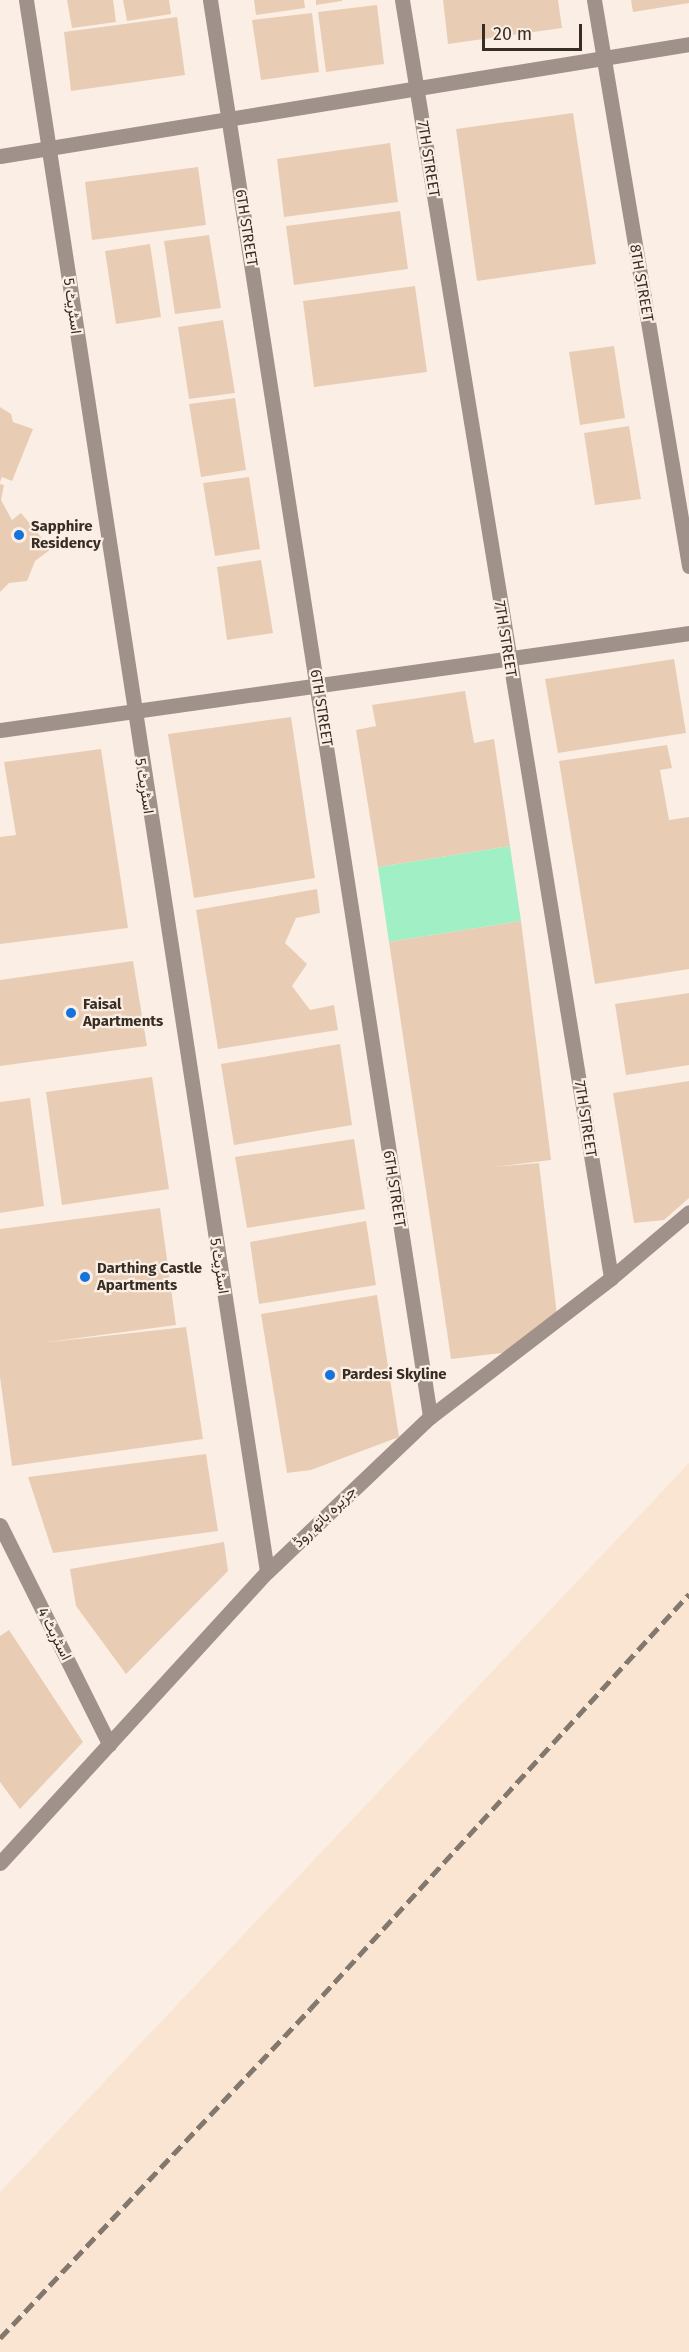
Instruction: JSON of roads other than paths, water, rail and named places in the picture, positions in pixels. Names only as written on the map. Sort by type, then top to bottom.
[{"type":"street","name":"اسٹریٹ 5","points":[[26,0],[133,711],[267,1572]]},
{"type":"street","name":"6TH STREET","points":[[210,0],[430,1417]]},
{"type":"street","name":"7TH STREET","points":[[402,0],[611,1278]]},
{"type":"street","name":"8TH STREET","points":[[594,0],[689,566]]},
{"type":"street","points":[[0,156],[689,44]]},
{"type":"street","points":[[0,730],[689,633]]},
{"type":"street","name":"جزیرہ باتھ روڈ","points":[[0,1863],[267,1572],[430,1417],[611,1278],[689,1212]]},
{"type":"street","name":"اسٹریٹ 4","points":[[0,1525],[109,1744]]},
{"type":"railway","points":[[0,2338],[310,2009],[689,1594]]},
{"type":"place","name":"Sapphire Residency","points":[[19,535]]},
{"type":"place","name":"Faisal Apartments","points":[[71,1013]]},
{"type":"place","name":"Darthing Castle Apartments","points":[[85,1277]]},
{"type":"place","name":"Pardesi Skyline","points":[[330,1375]]}]
